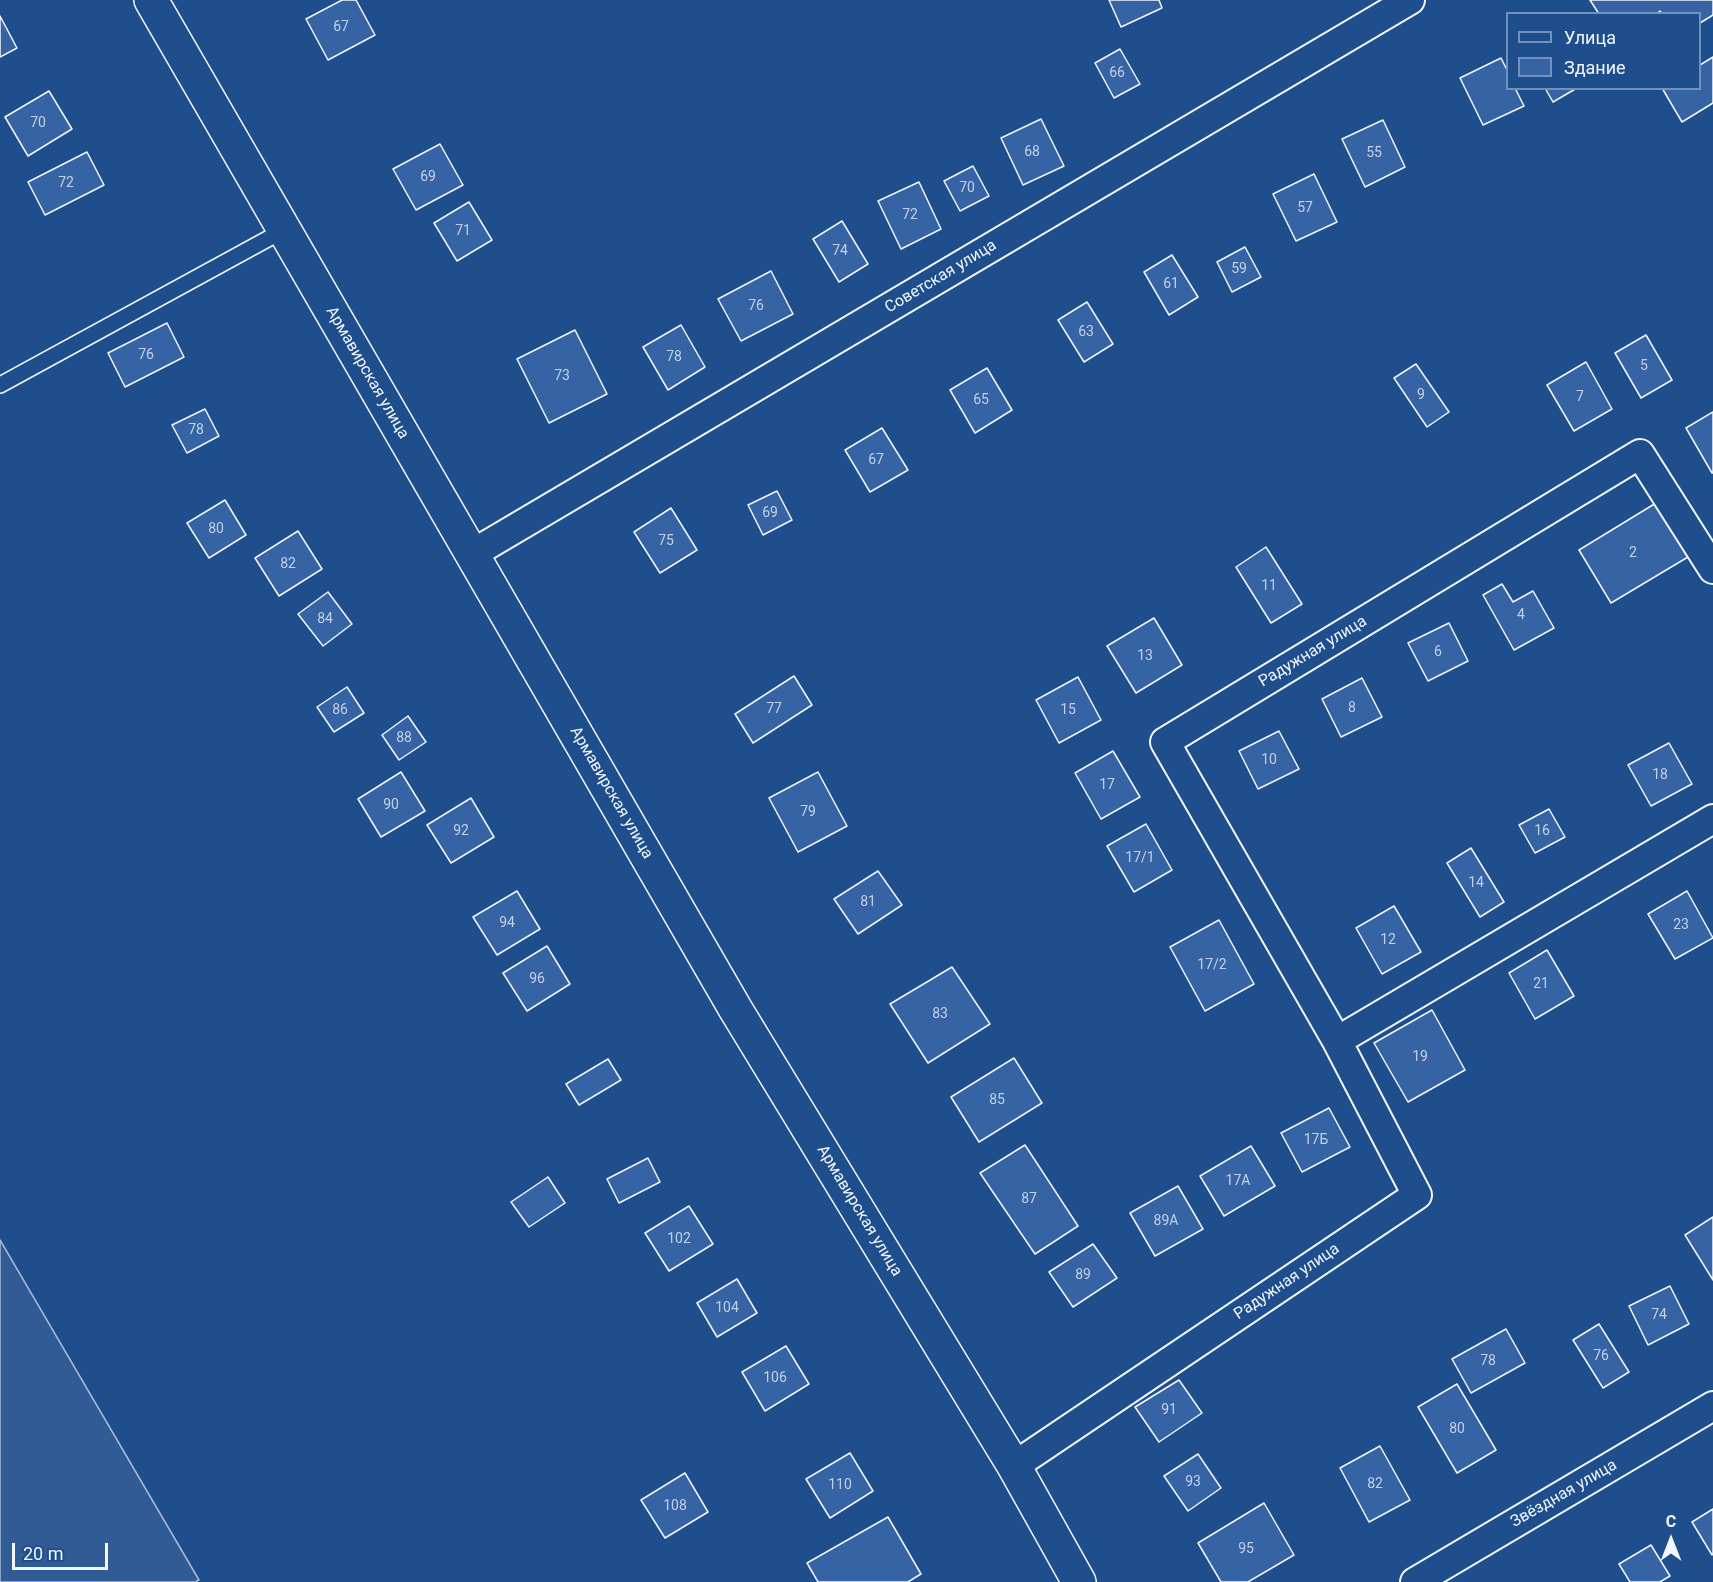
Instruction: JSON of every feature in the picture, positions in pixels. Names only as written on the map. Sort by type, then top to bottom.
[{"type":"main road","name":"Армавирская улица","points":[[151,0],[736,1010],[1014,1467],[1079,1582]]},
{"type":"street","name":"Советская улица","points":[[472,554],[1410,0]]},
{"type":"street","name":"Радужная улица","points":[[1014,1467],[1417,1195],[1337,1041],[1165,742],[1640,454],[1713,569]]},
{"type":"street","points":[[1337,1041],[1713,819]]},
{"type":"street","name":"Звёздная улица","points":[[1415,1582],[1713,1406]]},
{"type":"lane","points":[[0,385],[284,230]]},
{"type":"shaded area","points":[[0,1240],[199,1580],[195,1582],[0,1582]]},
{"type":"building","points":[[342,0],[356,0],[375,35],[328,60],[306,19]]},
{"type":"building","points":[[1109,0],[1159,0],[1162,8],[1121,27]]},
{"type":"building","points":[[1590,0],[1713,0],[1713,15],[1701,22],[1701,12],[1598,12]]},
{"type":"building","points":[[0,16],[17,48],[0,57]]},
{"type":"building","points":[[1120,49],[1140,84],[1114,98],[1095,63]]},
{"type":"building","points":[[1713,57],[1713,103],[1682,122],[1663,90],[1701,90],[1701,64]]},
{"type":"building","points":[[1501,58],[1506,68],[1506,90],[1516,90],[1524,106],[1483,125],[1460,78]]},
{"type":"building","points":[[1546,90],[1574,90],[1553,102]]},
{"type":"building","points":[[49,91],[72,129],[28,156],[5,117]]},
{"type":"building","points":[[1041,119],[1064,166],[1023,185],[1001,138]]},
{"type":"building","points":[[1383,120],[1405,167],[1365,187],[1342,139]]},
{"type":"building","points":[[440,144],[463,185],[416,210],[393,169]]},
{"type":"building","points":[[87,152],[104,185],[45,215],[28,182]]},
{"type":"building","points":[[973,166],[989,196],[960,211],[944,181]]},
{"type":"building","points":[[1314,174],[1337,222],[1296,241],[1273,194]]},
{"type":"building","points":[[919,182],[941,229],[901,249],[878,201]]},
{"type":"building","points":[[469,202],[492,240],[457,261],[434,223]]},
{"type":"building","points":[[842,221],[868,264],[839,282],[813,239]]},
{"type":"building","points":[[1245,247],[1261,277],[1232,292],[1217,262]]},
{"type":"building","points":[[1172,255],[1198,297],[1169,315],[1144,272]]},
{"type":"building","points":[[771,271],[793,314],[741,341],[718,299]]},
{"type":"building","points":[[1087,302],[1113,344],[1084,362],[1058,320]]},
{"type":"building","points":[[167,323],[184,357],[125,387],[108,353]]},
{"type":"building","points":[[681,325],[705,367],[668,390],[643,347]]},
{"type":"building","points":[[575,330],[607,394],[549,423],[517,359]]},
{"type":"building","points":[[1646,335],[1672,380],[1641,398],[1615,353]]},
{"type":"building","points":[[1586,362],[1612,409],[1574,431],[1547,385]]},
{"type":"building","points":[[1416,364],[1449,412],[1427,427],[1394,378]]},
{"type":"building","points":[[987,368],[1012,410],[975,433],[950,390]]},
{"type":"building","points":[[205,409],[219,436],[187,453],[172,425]]},
{"type":"building","points":[[1713,412],[1713,473],[1712,473],[1686,428]]},
{"type":"building","points":[[882,428],[908,470],[870,492],[845,450]]},
{"type":"building","points":[[777,491],[792,520],[763,535],[748,505]]},
{"type":"building","points":[[225,500],[246,535],[209,558],[187,523]]},
{"type":"building","points":[[1656,503],[1688,557],[1611,603],[1579,550]]},
{"type":"building","points":[[671,508],[697,550],[660,573],[634,532]]},
{"type":"building","points":[[298,531],[322,569],[279,596],[255,558]]},
{"type":"building","points":[[1266,547],[1302,604],[1271,623],[1236,567]]},
{"type":"building","points":[[1502,584],[1513,602],[1533,591],[1554,628],[1514,650],[1483,595]]},
{"type":"building","points":[[328,592],[352,624],[323,646],[298,614]]},
{"type":"building","points":[[1154,618],[1182,665],[1136,693],[1107,646]]},
{"type":"building","points":[[1449,623],[1468,661],[1428,681],[1408,643]]},
{"type":"building","points":[[794,676],[812,705],[753,743],[735,714]]},
{"type":"building","points":[[1078,677],[1101,720],[1059,743],[1036,700]]},
{"type":"building","points":[[1362,678],[1382,717],[1341,737],[1322,699]]},
{"type":"building","points":[[347,687],[364,713],[334,732],[317,707]]},
{"type":"building","points":[[408,716],[426,742],[399,760],[382,735]]},
{"type":"building","points":[[1279,731],[1299,769],[1258,789],[1239,751]]},
{"type":"building","points":[[1669,743],[1692,784],[1651,806],[1628,765]]},
{"type":"building","points":[[1113,751],[1140,797],[1101,819],[1075,773]]},
{"type":"building","points":[[401,772],[425,811],[381,837],[358,799]]},
{"type":"building","points":[[818,772],[847,826],[798,852],[769,798]]},
{"type":"building","points":[[471,798],[494,837],[451,863],[427,825]]},
{"type":"building","points":[[1549,809],[1565,837],[1535,853],[1519,825]]},
{"type":"building","points":[[1146,824],[1172,870],[1134,892],[1107,846]]},
{"type":"building","points":[[1471,848],[1504,902],[1480,917],[1447,863]]},
{"type":"building","points":[[878,871],[902,905],[858,934],[834,899]]},
{"type":"building","points":[[517,891],[540,929],[497,955],[473,917]]},
{"type":"building","points":[[1687,891],[1713,938],[1675,959],[1648,914]]},
{"type":"building","points":[[1394,906],[1421,952],[1382,974],[1356,928]]},
{"type":"building","points":[[1219,920],[1254,984],[1205,1011],[1170,947]]},
{"type":"building","points":[[547,946],[570,984],[527,1011],[503,973]]},
{"type":"building","points":[[1547,950],[1574,996],[1535,1019],[1509,973]]},
{"type":"building","points":[[952,967],[990,1024],[928,1063],[890,1004]]},
{"type":"building","points":[[1432,1010],[1465,1070],[1408,1102],[1374,1043]]},
{"type":"building","points":[[1014,1058],[1042,1103],[979,1142],[951,1097]]},
{"type":"building","points":[[608,1059],[621,1080],[579,1105],[566,1084]]},
{"type":"building","points":[[1329,1108],[1350,1147],[1302,1172],[1281,1133]]},
{"type":"building","points":[[1025,1145],[1078,1226],[1035,1254],[980,1173]]},
{"type":"building","points":[[1251,1146],[1275,1186],[1224,1216],[1200,1176]]},
{"type":"building","points":[[648,1158],[660,1182],[619,1203],[607,1179]]},
{"type":"building","points":[[548,1177],[565,1203],[529,1227],[511,1202]]},
{"type":"building","points":[[1178,1186],[1203,1229],[1155,1256],[1130,1213]]},
{"type":"building","points":[[689,1206],[713,1244],[669,1271],[645,1233]]},
{"type":"building","points":[[1713,1217],[1713,1280],[1685,1235]]},
{"type":"building","points":[[1093,1244],[1117,1278],[1073,1307],[1049,1272]]},
{"type":"building","points":[[737,1279],[757,1313],[717,1337],[697,1303]]},
{"type":"building","points":[[1670,1286],[1689,1324],[1648,1345],[1629,1306]]},
{"type":"building","points":[[1599,1324],[1629,1372],[1603,1388],[1573,1340]]},
{"type":"building","points":[[1506,1329],[1525,1363],[1471,1393],[1452,1359]]},
{"type":"building","points":[[786,1346],[809,1384],[765,1411],[742,1372]]},
{"type":"building","points":[[1179,1380],[1202,1413],[1159,1442],[1135,1407]]},
{"type":"building","points":[[1457,1384],[1496,1450],[1457,1473],[1418,1407]]},
{"type":"building","points":[[1380,1446],[1410,1500],[1369,1522],[1340,1468]]},
{"type":"building","points":[[850,1453],[873,1491],[830,1518],[806,1479]]},
{"type":"building","points":[[1198,1454],[1221,1488],[1188,1511],[1164,1476]]},
{"type":"building","points":[[685,1473],[708,1512],[665,1538],[641,1500]]},
{"type":"building","points":[[1264,1503],[1294,1555],[1248,1582],[1221,1582],[1198,1543]]},
{"type":"building","points":[[1713,1509],[1713,1554],[1712,1555],[1692,1522]]},
{"type":"building","points":[[888,1517],[921,1574],[908,1582],[818,1582],[807,1563]]},
{"type":"building","points":[[1651,1545],[1670,1576],[1660,1582],[1630,1582],[1619,1564]]}]
